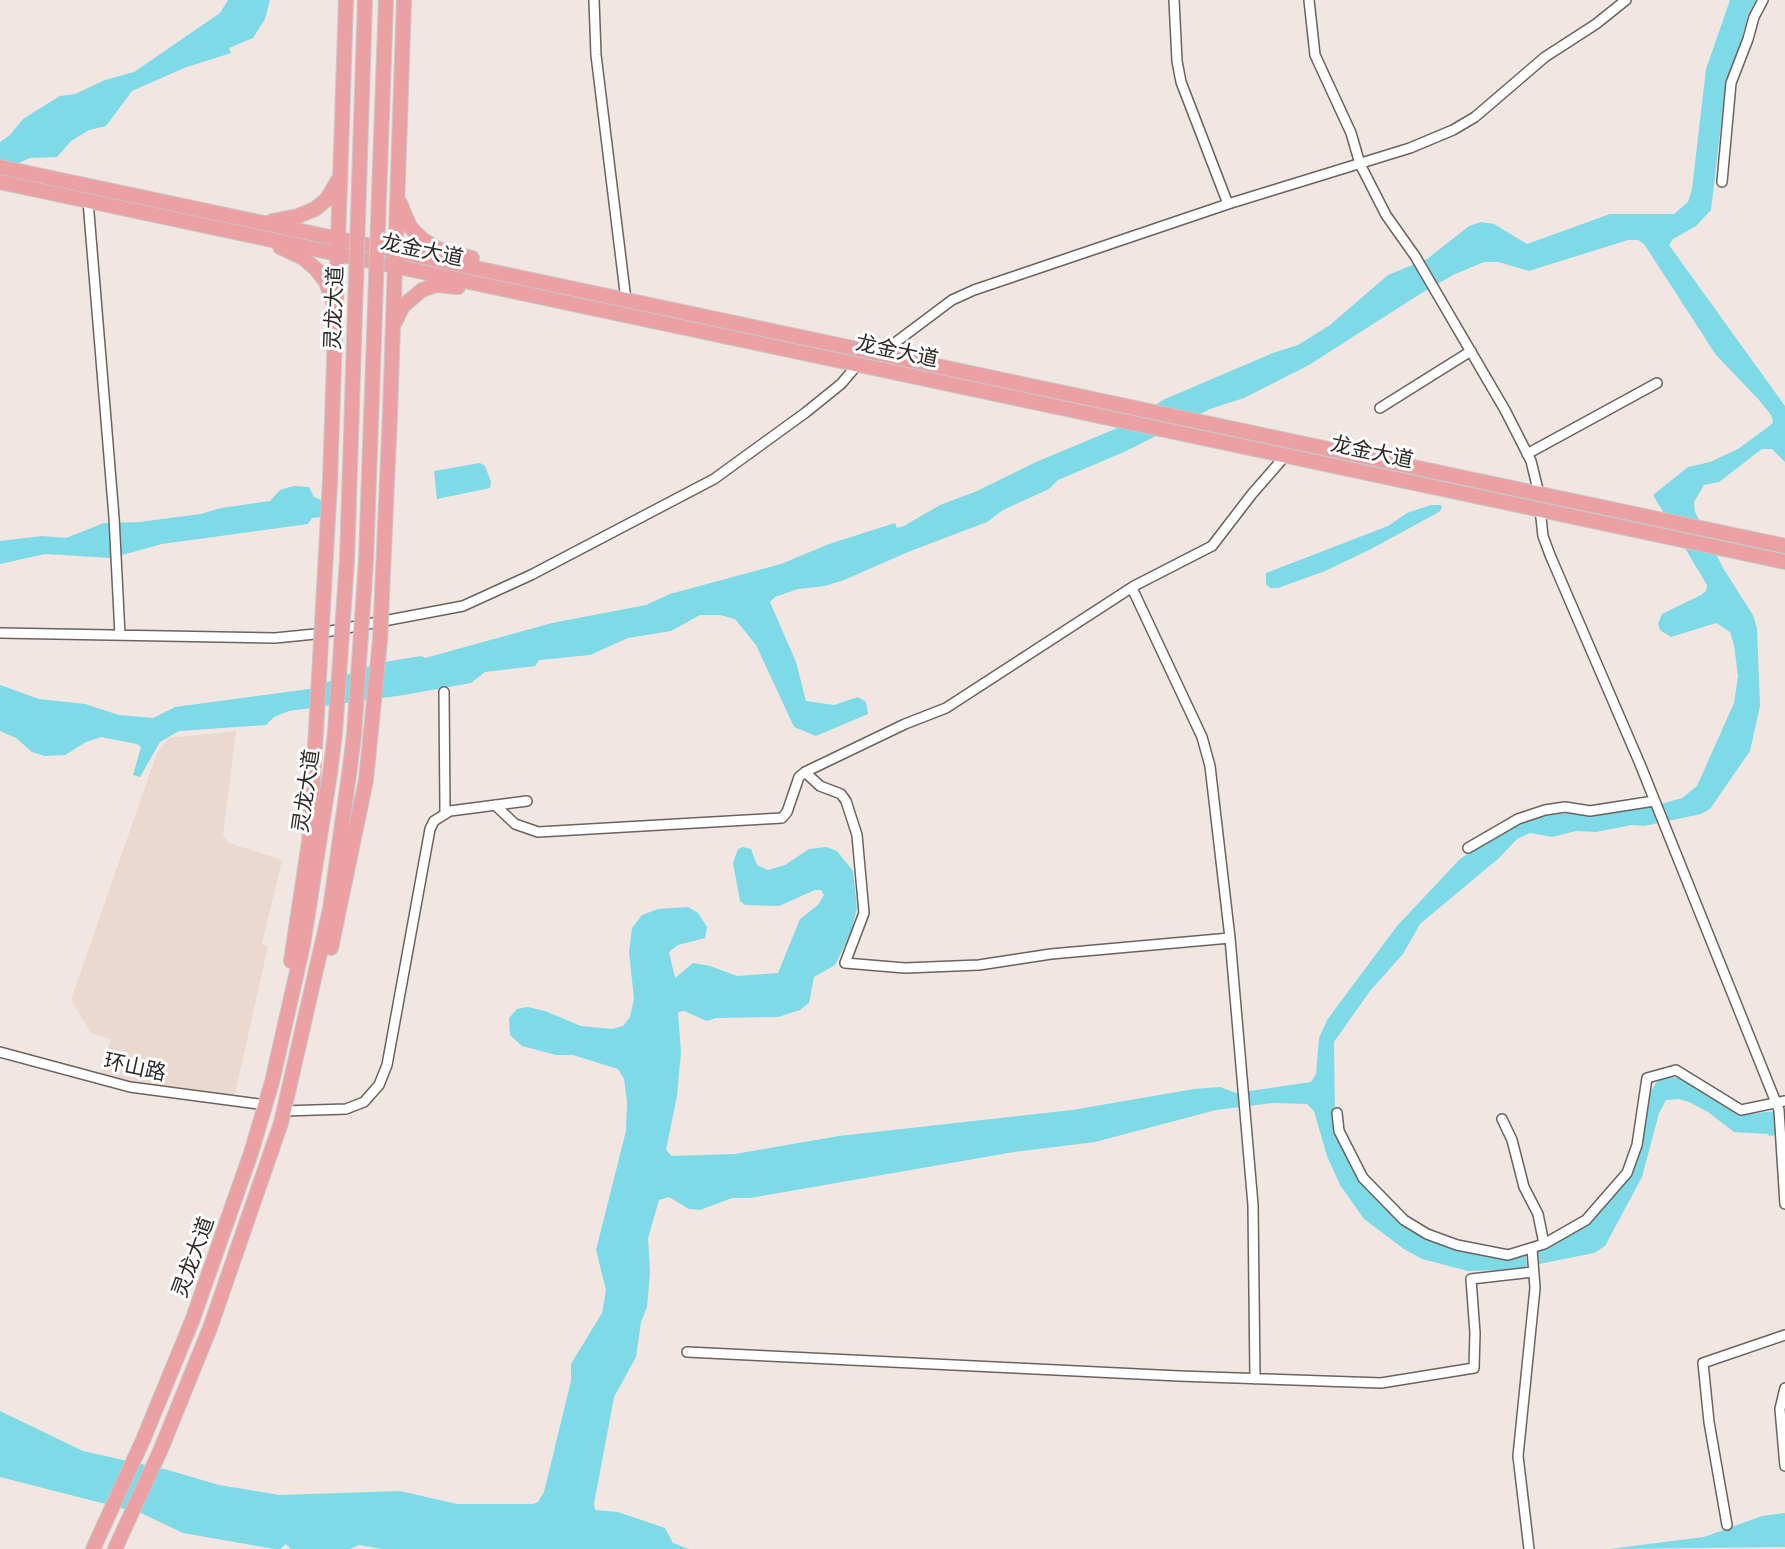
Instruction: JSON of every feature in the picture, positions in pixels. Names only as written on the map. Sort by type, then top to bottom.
[{"type":"main road","points":[[278,1056],[283,1001],[306,865],[315,748],[330,482],[346,0]]},
{"type":"main road","name":"灵龙大道","points":[[93,1549],[140,1446],[213,1265],[266,1105],[311,906],[335,733],[346,560],[365,0]]},
{"type":"main road","name":"灵龙大道","points":[[115,1549],[160,1449],[235,1262],[284,1111],[330,909],[354,735],[366,561],[386,0]]},
{"type":"main road","points":[[292,1079],[330,954],[366,780],[381,629],[404,0]]},
{"type":"main road","name":"龙金大道","points":[[0,167],[1785,546]]},
{"type":"main road","points":[[259,222],[287,219],[315,209],[332,193],[341,172]]},
{"type":"main road","name":"龙金大道","points":[[0,182],[1785,562]]},
{"type":"main road","points":[[398,195],[410,226],[429,245],[521,270],[557,285]]},
{"type":"main road","points":[[256,236],[303,258],[316,269],[329,290],[336,321]]},
{"type":"main road","points":[[393,333],[396,318],[408,300],[436,285],[448,285],[529,301],[560,301]]},
{"type":"street","points":[[594,0],[596,55],[626,300]]},
{"type":"street","points":[[1174,0],[1177,61],[1181,82],[1228,204]]},
{"type":"street","points":[[1309,0],[1315,56],[1350,133],[1360,164],[1390,222],[1415,256],[1471,351],[1527,454],[1539,494]]},
{"type":"street","points":[[880,354],[952,300],[966,294],[1228,204],[1410,148],[1464,124],[1503,95],[1545,57],[1596,24],[1626,0]]},
{"type":"street","points":[[1722,182],[1731,83],[1749,39],[1754,17],[1763,0]]},
{"type":"street","points":[[88,201],[114,517],[120,635]]},
{"type":"street","points":[[1380,408],[1471,351]]},
{"type":"street","points":[[0,633],[291,637],[463,606],[521,580],[714,479],[805,413],[841,384],[858,364]]},
{"type":"street","points":[[1527,454],[1657,382]]},
{"type":"street","points":[[495,805],[514,824],[538,832],[774,819],[787,812],[799,777],[805,772],[905,724],[946,708],[1132,588],[1216,544],[1252,494],[1286,455]]},
{"type":"street","points":[[1540,510],[1543,536],[1550,555],[1781,1105],[1785,1204]]},
{"type":"street","points":[[1132,588],[1205,746],[1230,938],[1245,1110],[1252,1205],[1255,1379]]},
{"type":"street","points":[[444,692],[445,812]]},
{"type":"street","points":[[805,772],[819,786],[836,791],[843,796],[857,835],[864,913],[845,963],[904,968],[979,964],[1051,954],[1230,938]]},
{"type":"street","points":[[284,1111],[346,1109],[364,1102],[379,1085],[387,1065],[430,829],[434,821],[445,812],[527,801]]},
{"type":"street","points":[[1468,848],[1518,819],[1545,810],[1565,807],[1590,811],[1655,803]]},
{"type":"street","name":"环山路","points":[[0,1052],[130,1087],[266,1105]]},
{"type":"street","points":[[1337,1113],[1339,1131],[1363,1178],[1404,1220],[1431,1236],[1479,1250],[1508,1255],[1544,1244],[1587,1220],[1627,1173],[1637,1144],[1647,1078],[1676,1070],[1737,1108],[1748,1110],[1781,1105]]},
{"type":"street","points":[[1502,1119],[1512,1140],[1524,1187],[1538,1214],[1544,1244]]},
{"type":"street","points":[[1529,1549],[1518,1456],[1535,1288],[1532,1249]]},
{"type":"street","points":[[687,1352],[1381,1383],[1474,1368],[1475,1333],[1471,1279],[1533,1272]]},
{"type":"street","points":[[1727,1525],[1709,1422],[1703,1363],[1785,1335]]},
{"type":"street","points":[[1785,1388],[1780,1409],[1785,1466]]},
{"type":"shaded area","points":[[236,731],[223,835],[229,843],[282,860],[262,944],[268,946],[235,1094],[206,1096],[135,1084],[100,1074],[111,1039],[91,1033],[71,1000],[157,753],[169,738]]},
{"type":"water","points":[[228,0],[270,0],[265,19],[253,38],[229,48],[231,53],[184,68],[132,91],[106,126],[89,130],[71,141],[57,157],[30,158],[0,171],[0,142],[10,135],[23,119],[60,96],[75,94],[105,80],[134,72],[220,13]]},
{"type":"water","points":[[1730,0],[1756,0],[1748,15],[1739,51],[1726,82],[1711,210],[1696,226],[1673,239],[1669,245],[1785,406],[1785,462],[1772,449],[1762,449],[1719,482],[1704,485],[1694,502],[1695,512],[1723,568],[1753,615],[1757,628],[1760,706],[1750,751],[1710,809],[1701,814],[1644,826],[1632,825],[1596,832],[1576,831],[1552,837],[1530,833],[1517,839],[1499,858],[1420,924],[1403,954],[1370,991],[1334,1042],[1335,1121],[1382,1204],[1454,1247],[1507,1258],[1526,1256],[1527,1269],[1468,1271],[1422,1259],[1404,1249],[1364,1219],[1340,1185],[1327,1156],[1314,1111],[1307,1104],[1273,1103],[1216,1110],[1095,1142],[1014,1152],[750,1198],[732,1198],[700,1210],[689,1209],[669,1197],[659,1200],[648,1238],[650,1272],[647,1307],[641,1322],[636,1357],[614,1397],[594,1504],[595,1510],[618,1512],[665,1528],[673,1543],[689,1549],[383,1549],[359,1545],[350,1549],[291,1549],[286,1544],[280,1549],[274,1549],[183,1533],[141,1513],[0,1477],[0,1411],[83,1451],[168,1470],[219,1485],[280,1495],[400,1491],[457,1504],[533,1504],[538,1502],[544,1492],[571,1381],[571,1364],[602,1313],[606,1290],[596,1250],[626,1131],[627,1102],[624,1079],[618,1069],[573,1055],[556,1055],[522,1046],[510,1035],[509,1018],[517,1009],[528,1007],[545,1011],[581,1026],[612,1029],[623,1026],[630,1017],[634,999],[629,952],[632,928],[642,915],[658,909],[688,907],[698,913],[707,927],[705,938],[678,945],[669,952],[675,978],[693,963],[710,966],[737,976],[778,973],[800,919],[818,905],[824,895],[821,890],[815,890],[779,906],[745,905],[740,901],[733,863],[738,849],[743,847],[751,849],[757,865],[768,870],[785,865],[809,849],[826,847],[837,851],[853,871],[857,908],[851,933],[835,965],[814,977],[809,1003],[800,1010],[778,1017],[716,1018],[707,1021],[684,1011],[678,1012],[681,1052],[677,1096],[666,1150],[672,1156],[735,1154],[839,1136],[1072,1110],[1194,1089],[1220,1087],[1236,1093],[1311,1082],[1316,1074],[1319,1038],[1327,1020],[1397,926],[1460,859],[1496,835],[1534,816],[1651,807],[1682,798],[1697,786],[1734,703],[1738,676],[1734,645],[1730,632],[1716,623],[1671,637],[1660,630],[1658,624],[1662,614],[1701,595],[1706,591],[1707,585],[1653,495],[1688,467],[1710,462],[1738,449],[1773,421],[1759,400],[1716,355],[1644,244],[1638,240],[1628,240],[1529,271],[1498,262],[1484,262],[1453,275],[1420,294],[1309,365],[1244,398],[1210,409],[1124,452],[1058,480],[1049,489],[1003,510],[987,522],[908,552],[844,580],[825,586],[798,589],[775,597],[770,602],[796,662],[806,701],[834,705],[858,697],[866,702],[868,714],[816,736],[794,727],[756,645],[735,619],[720,615],[700,615],[671,631],[628,638],[590,655],[539,660],[535,666],[485,672],[471,683],[289,711],[274,717],[266,725],[179,731],[160,742],[140,777],[133,775],[141,747],[137,744],[101,737],[86,742],[65,755],[45,756],[32,752],[16,738],[0,731],[0,685],[39,699],[85,704],[119,715],[153,718],[175,707],[309,689],[378,663],[421,656],[425,658],[552,623],[646,605],[670,594],[781,564],[829,544],[895,523],[897,528],[904,526],[940,505],[977,491],[1036,462],[1115,429],[1165,399],[1273,353],[1298,345],[1330,325],[1388,275],[1427,259],[1469,226],[1481,222],[1494,224],[1527,244],[1610,214],[1674,214],[1688,202],[1692,189],[1706,69]]},
{"type":"water","points":[[480,463],[485,466],[491,482],[490,488],[437,499],[434,471]]},
{"type":"water","points":[[294,486],[309,487],[314,497],[324,501],[323,517],[312,518],[308,524],[162,544],[111,558],[45,554],[0,564],[0,541],[42,536],[66,538],[104,523],[139,522],[201,514],[221,508],[270,501],[280,490]]},
{"type":"water","points":[[1431,505],[1441,505],[1442,508],[1439,512],[1371,549],[1325,571],[1278,588],[1270,588],[1266,584],[1266,573],[1388,526],[1407,513]]},
{"type":"water","points":[[1670,1077],[1680,1078],[1740,1115],[1785,1110],[1785,1134],[1769,1136],[1768,1134],[1734,1132],[1708,1112],[1689,1102],[1679,1099],[1666,1100],[1659,1113],[1642,1177],[1605,1246],[1594,1253],[1539,1264],[1538,1252],[1592,1220],[1630,1173],[1638,1154],[1651,1091],[1658,1080]]},
{"type":"water","points":[[1785,1513],[1785,1547],[1609,1549],[1704,1537],[1762,1516]]}]
